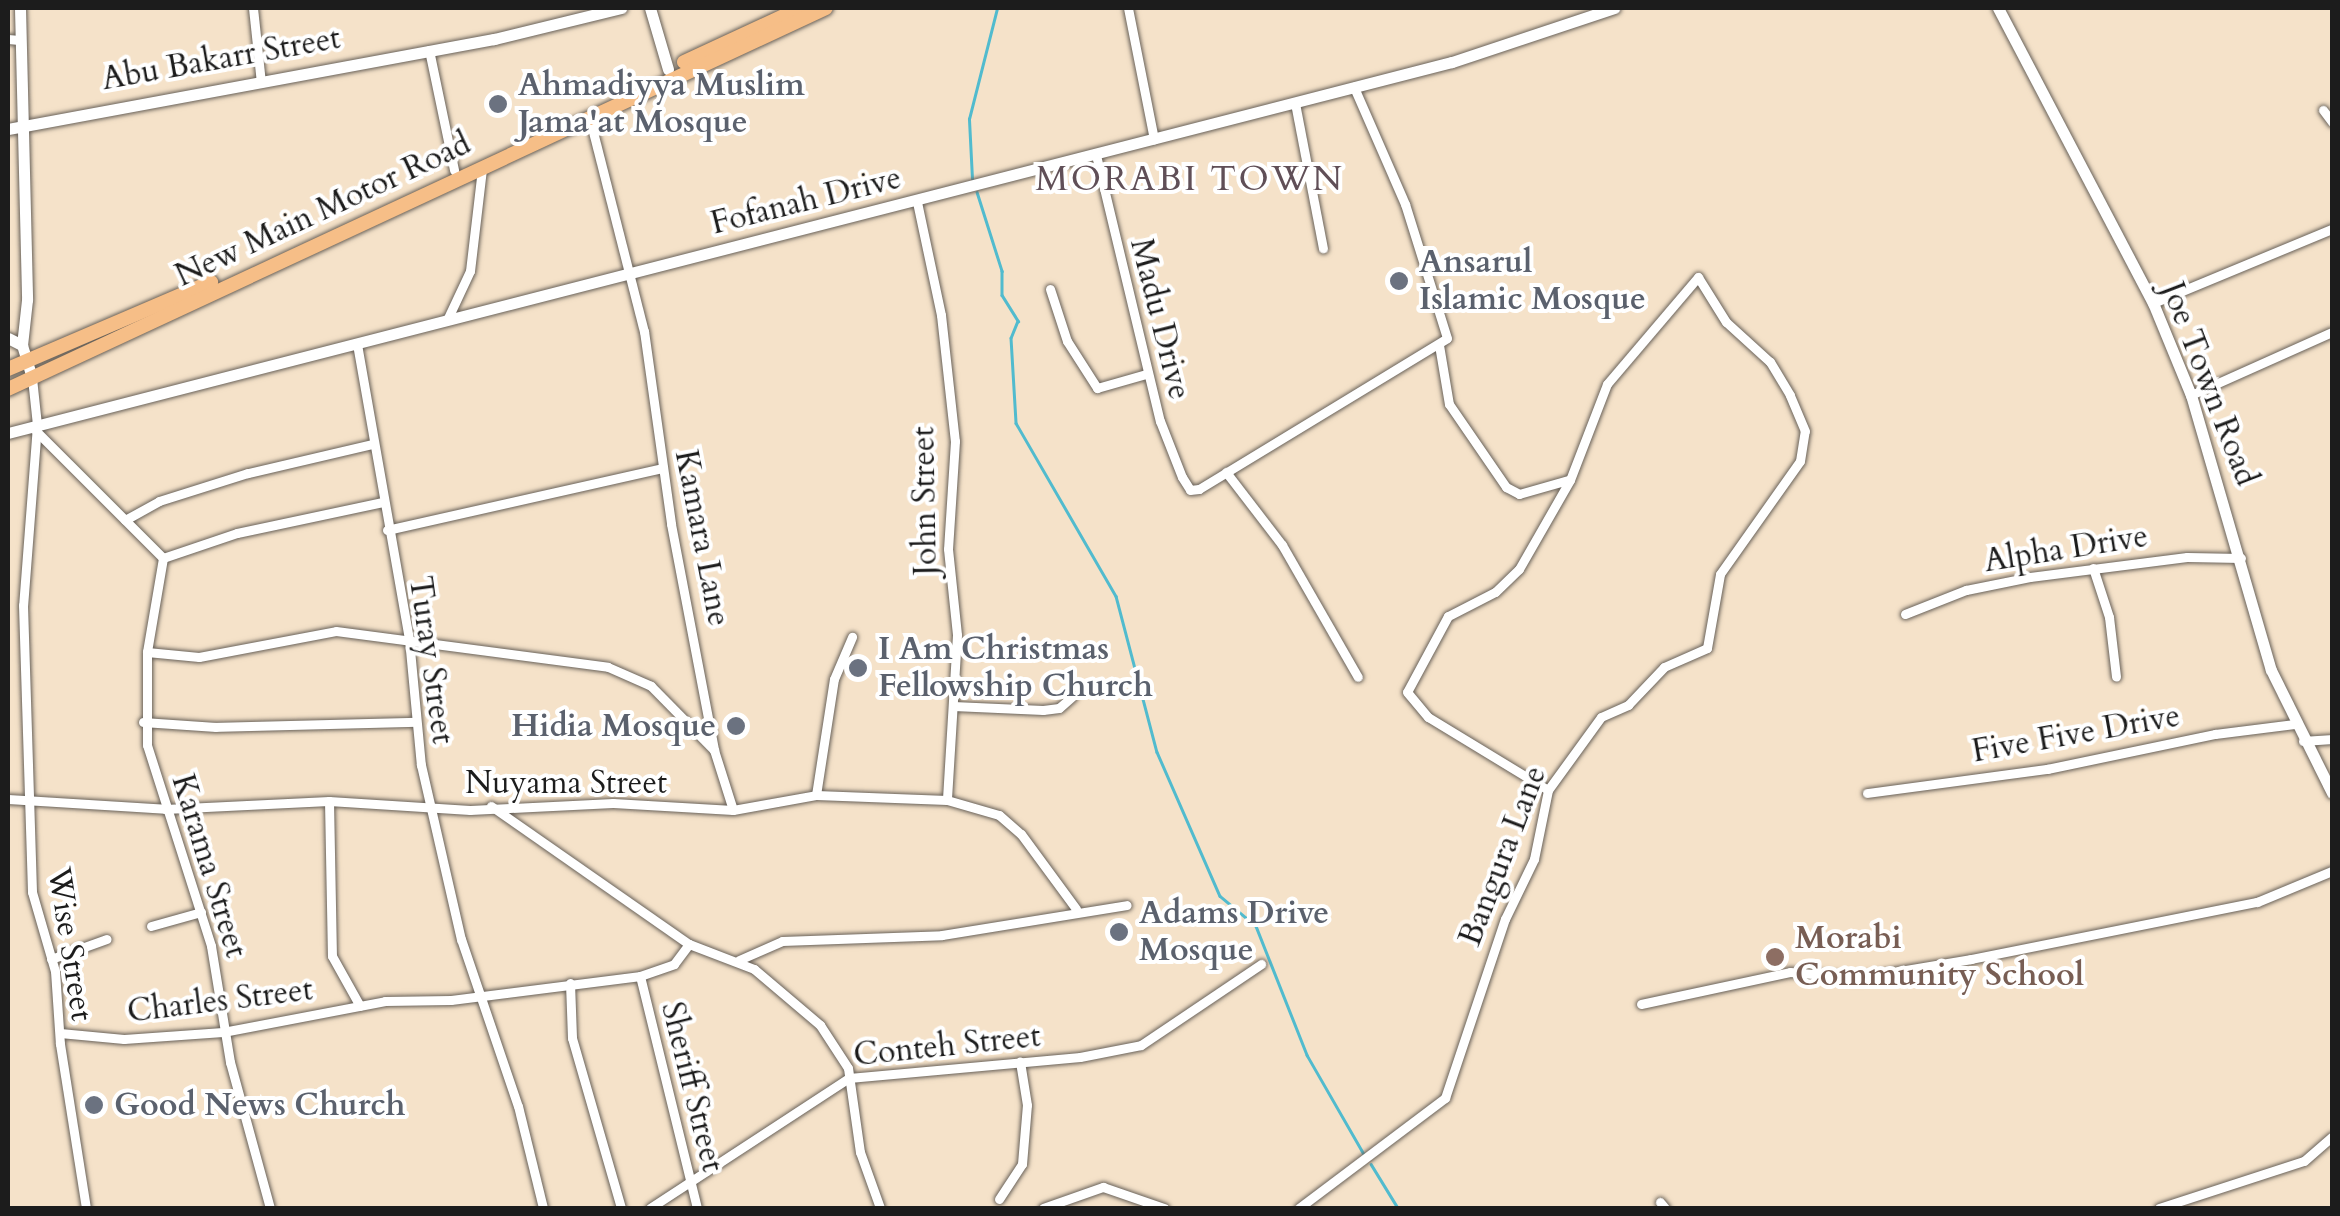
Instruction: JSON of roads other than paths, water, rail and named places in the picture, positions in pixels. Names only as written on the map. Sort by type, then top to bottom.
[{"type":"highway","name":"New Main Motor Road","points":[[8,369],[25,353],[454,170],[802,8]]},
{"type":"highway","name":"New Main Motor Road","points":[[8,388],[826,8]]},
{"type":"street","points":[[20,8],[13,39],[14,128],[27,300],[25,353],[32,378]]},
{"type":"street","points":[[254,8],[260,84]]},
{"type":"street","name":"Abu Bakarr Street","points":[[14,128],[260,84],[621,8]]},
{"type":"street","points":[[650,8],[668,69]]},
{"type":"street","points":[[1128,8],[1154,139]]},
{"type":"street","name":"Fofanah Drive","points":[[8,433],[1295,103],[1614,8]]},
{"type":"street","name":"Joe Town Road","points":[[1998,8],[2153,304],[2191,395],[2271,670],[2294,724],[2332,793]]},
{"type":"street","points":[[429,50],[454,170]]},
{"type":"street","points":[[1354,87],[1405,204],[1447,338],[1226,472],[1282,545],[1358,676]]},
{"type":"street","points":[[1295,103],[1323,248]]},
{"type":"street","points":[[2323,110],[2332,122]]},
{"type":"street","name":"Kamara Lane","points":[[589,116],[632,274],[662,468],[714,750],[733,810]]},
{"type":"street","name":"Madu Drive","points":[[1096,155],[1146,374],[1190,490],[1226,472]]},
{"type":"street","points":[[447,320],[470,271],[482,166]]},
{"type":"street","name":"John Street","points":[[917,202],[941,316],[955,441],[948,548],[958,635],[947,800]]},
{"type":"street","points":[[2153,304],[2332,229]]},
{"type":"street","name":"Bangura Lane","points":[[1299,1208],[1445,1098],[1505,919],[1534,859],[1548,790],[1601,717],[1628,705],[1664,667],[1707,648],[1720,574],[1793,474],[1804,446],[1798,412],[1770,362],[1726,322],[1698,278],[1613,375],[1570,480]]},
{"type":"street","points":[[1050,289],[1067,340],[1097,388],[1146,374]]},
{"type":"street","points":[[2191,395],[2332,332]]},
{"type":"street","points":[[8,338],[25,353]]},
{"type":"street","name":"Turay Street","points":[[357,344],[409,639],[413,722],[431,808],[478,993],[518,1106],[543,1208]]},
{"type":"street","points":[[1439,345],[1450,404],[1506,487],[1519,494],[1570,480]]},
{"type":"street","name":"Wise Street","points":[[32,378],[36,428],[23,604],[33,805],[32,892],[51,958],[86,1208]]},
{"type":"street","points":[[36,428],[163,558],[237,533],[383,502]]},
{"type":"street","points":[[125,520],[159,501],[248,472],[373,444]]},
{"type":"street","points":[[387,530],[662,468]]},
{"type":"street","points":[[1548,790],[1428,717],[1407,692],[1448,616],[1511,580],[1570,480]]},
{"type":"street","name":"Karama Street","points":[[163,558],[147,652],[143,722],[165,809],[201,912],[224,1032],[270,1208]]},
{"type":"street","name":"Alpha Drive","points":[[1904,614],[1966,590],[2092,568],[2241,558]]},
{"type":"street","points":[[2092,568],[2109,617],[2116,677]]},
{"type":"street","points":[[147,652],[199,657],[336,631],[632,675],[672,705],[714,750]]},
{"type":"street","points":[[816,795],[834,678],[852,636]]},
{"type":"street","points":[[953,706],[1043,710],[1059,708],[1073,696]]},
{"type":"street","points":[[143,722],[216,727],[413,722]]},
{"type":"street","name":"Five Five Drive","points":[[1867,794],[2048,770],[2215,734],[2294,724]]},
{"type":"street","points":[[2303,741],[2332,739]]},
{"type":"street","name":"Nuyama Street","points":[[8,799],[33,805],[165,809],[329,801],[431,808],[613,803],[733,810],[816,795],[947,800],[999,815],[1021,834],[1076,909]]},
{"type":"street","points":[[329,801],[334,963],[360,1006]]},
{"type":"street","points":[[492,806],[689,944],[739,960],[820,1025],[837,1046],[849,1078],[860,1152],[880,1208]]},
{"type":"street","points":[[1641,1004],[1790,972],[1858,978],[1971,960],[2257,902],[2332,872]]},
{"type":"street","points":[[739,960],[782,941],[942,935],[1076,909],[1127,905]]},
{"type":"street","points":[[151,926],[201,912]]},
{"type":"street","points":[[51,958],[107,940]]},
{"type":"street","points":[[640,976],[674,964],[689,944]]},
{"type":"street","name":"Conteh Street","points":[[650,1208],[849,1078],[1020,1062],[1141,1045],[1260,964]]},
{"type":"street","name":"Charles Street","points":[[60,1033],[124,1039],[224,1032],[385,1001],[451,1000],[478,993],[640,976]]},
{"type":"street","name":"Sheriff Street","points":[[640,976],[697,1208]]},
{"type":"street","points":[[570,983],[572,1038],[621,1208]]},
{"type":"street","points":[[1000,1199],[1022,1164],[1028,1105],[1020,1062]]},
{"type":"street","points":[[2160,1208],[2304,1161],[2332,1137]]},
{"type":"street","points":[[1043,1208],[1103,1186],[1164,1208]]},
{"type":"waterway","points":[[972,179],[969,119],[997,8]]},
{"type":"waterway","points":[[977,192],[1002,271],[1002,295],[1018,321],[1011,338],[1016,423],[1116,596],[1157,752],[1220,896],[1256,926],[1307,1055],[1364,1154]]},
{"type":"waterway","points":[[1371,1164],[1398,1208]]},
{"type":"place","name":"Ahmadiyya Muslim Jama'at Mosque","points":[[498,104]]},
{"type":"place","name":"Ansarul Islamic Mosque","points":[[1399,281]]},
{"type":"place","name":"I Am Christmas Fellowship Church","points":[[858,668]]},
{"type":"place","name":"Hidia Mosque","points":[[736,726]]},
{"type":"place","name":"Adams Drive Mosque","points":[[1119,932]]},
{"type":"place","name":"Morabi Community School","points":[[1775,957]]},
{"type":"place","name":"Good News Church","points":[[94,1105]]},
{"type":"district","name":"MORABI TOWN","points":[[1190,179]]}]
